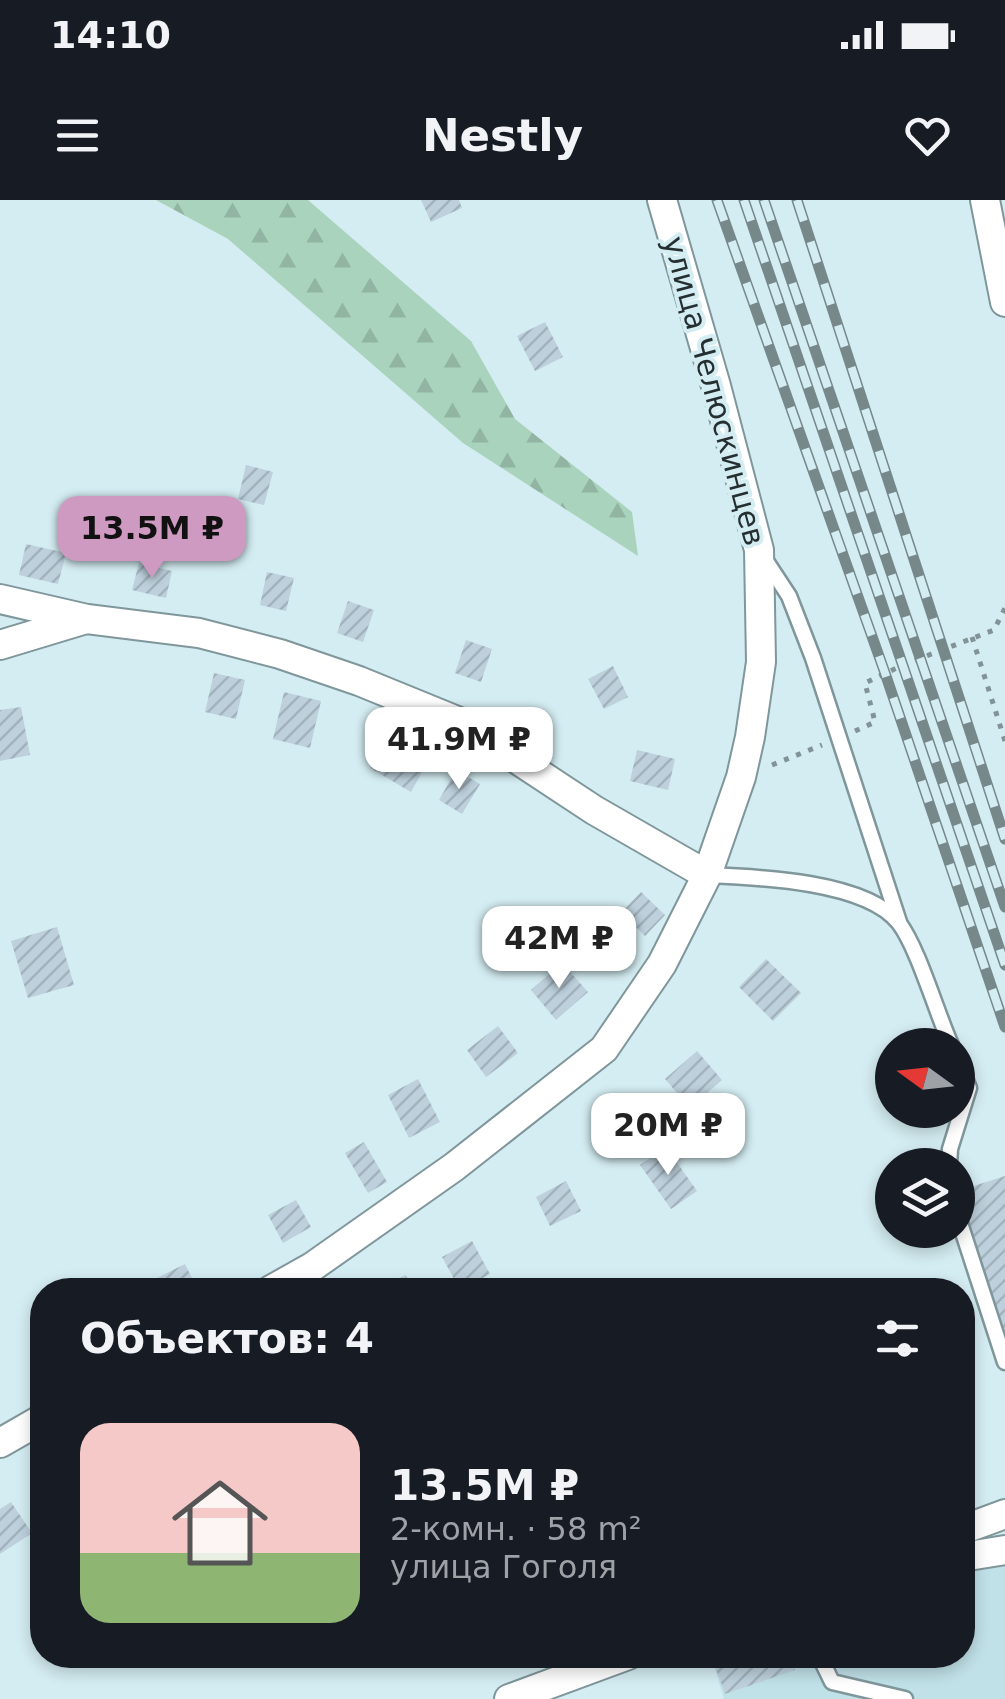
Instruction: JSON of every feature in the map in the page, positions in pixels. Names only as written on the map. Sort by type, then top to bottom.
[{"type":"street","name":"улица Челюскинцев","points":[[292,1278],[454,1167],[604,1049],[662,964],[707,875],[741,777],[762,662],[759,550],[662,200]]},
{"type":"street","points":[[985,200],[1005,302]]},
{"type":"street","points":[[0,598],[87,619],[199,633],[280,654],[359,681],[462,723],[594,810],[707,875]]},
{"type":"street","points":[[0,645],[87,619]]},
{"type":"street","points":[[0,1443],[30,1426]]},
{"type":"street","points":[[975,1525],[1005,1514]]},
{"type":"street","points":[[975,1555],[1005,1550]]},
{"type":"street","points":[[509,1699],[593,1668]]},
{"type":"lane","points":[[759,550],[789,596],[813,658],[899,922],[944,1028]]},
{"type":"lane","points":[[707,875],[769,877],[823,886],[871,902],[899,922]]},
{"type":"lane","points":[[968,1248],[1005,1362]]},
{"type":"lane","points":[[825,1668],[832,1682],[905,1699]]},
{"type":"path","points":[[741,777],[876,722],[865,683],[994,630],[1005,608]]},
{"type":"path","points":[[972,637],[1005,741]]},
{"type":"shaded area","points":[[1005,1558],[1005,1699],[724,1699],[715,1668],[975,1668],[975,1568]]},
{"type":"green space","points":[[156,200],[308,200],[471,341],[515,419],[632,512],[638,556],[463,443],[228,239]]},
{"type":"building","points":[[421,200],[459,200],[462,208],[431,222]]},
{"type":"building","points":[[545,322],[563,357],[535,371],[517,336]]},
{"type":"building","points":[[246,465],[273,472],[264,505],[238,499]]},
{"type":"building","points":[[191,516],[217,522],[210,555],[183,549]]},
{"type":"building","points":[[26,544],[66,553],[58,584],[19,575]]},
{"type":"building","points":[[139,563],[172,571],[166,598],[132,590]]},
{"type":"building","points":[[267,572],[294,578],[286,611],[260,605]]},
{"type":"building","points":[[348,601],[374,610],[363,642],[337,633]]},
{"type":"building","points":[[466,640],[492,649],[481,682],[455,673]]},
{"type":"building","points":[[613,666],[628,697],[604,709],[588,679]]},
{"type":"building","points":[[214,673],[245,680],[236,719],[205,712]]},
{"type":"building","points":[[284,692],[321,701],[310,748],[273,739]]},
{"type":"building","points":[[21,707],[30,755],[0,761],[0,710]]},
{"type":"building","points":[[388,735],[430,758],[411,792],[370,768]]},
{"type":"building","points":[[637,750],[675,759],[668,790],[630,781]]},
{"type":"building","points":[[456,770],[480,784],[462,814],[439,800]]},
{"type":"building","points":[[641,892],[665,915],[645,936],[621,913]]},
{"type":"building","points":[[57,927],[74,985],[28,998],[11,941]]},
{"type":"building","points":[[766,959],[801,993],[773,1021],[739,987]]},
{"type":"building","points":[[562,963],[588,992],[556,1020],[531,990]]},
{"type":"building","points":[[498,1026],[518,1053],[486,1077],[467,1050]]},
{"type":"building","points":[[697,1051],[722,1080],[690,1108],[665,1079]]},
{"type":"building","points":[[418,1079],[440,1122],[409,1138],[388,1095]]},
{"type":"building","points":[[364,1142],[387,1182],[368,1193],[345,1153]]},
{"type":"building","points":[[666,1147],[697,1191],[671,1209],[640,1165]]},
{"type":"building","points":[[1005,1176],[1005,1340],[1001,1341],[971,1248],[975,1248],[975,1186]]},
{"type":"building","points":[[566,1181],[581,1211],[550,1226],[536,1197]]},
{"type":"building","points":[[296,1200],[311,1227],[283,1243],[268,1215]]},
{"type":"building","points":[[472,1241],[490,1274],[482,1278],[453,1278],[442,1257]]},
{"type":"building","points":[[185,1264],[192,1278],[157,1278]]},
{"type":"building","points":[[11,1502],[30,1534],[0,1554],[0,1509]]},
{"type":"building","points":[[794,1668],[795,1670],[725,1694],[716,1669]]},
{"type":"railway","points":[[717,200],[885,673],[1005,1027]]},
{"type":"railway","points":[[744,200],[1005,965]]},
{"type":"railway","points":[[764,200],[1005,907]]},
{"type":"railway","points":[[797,200],[1005,839]]}]
